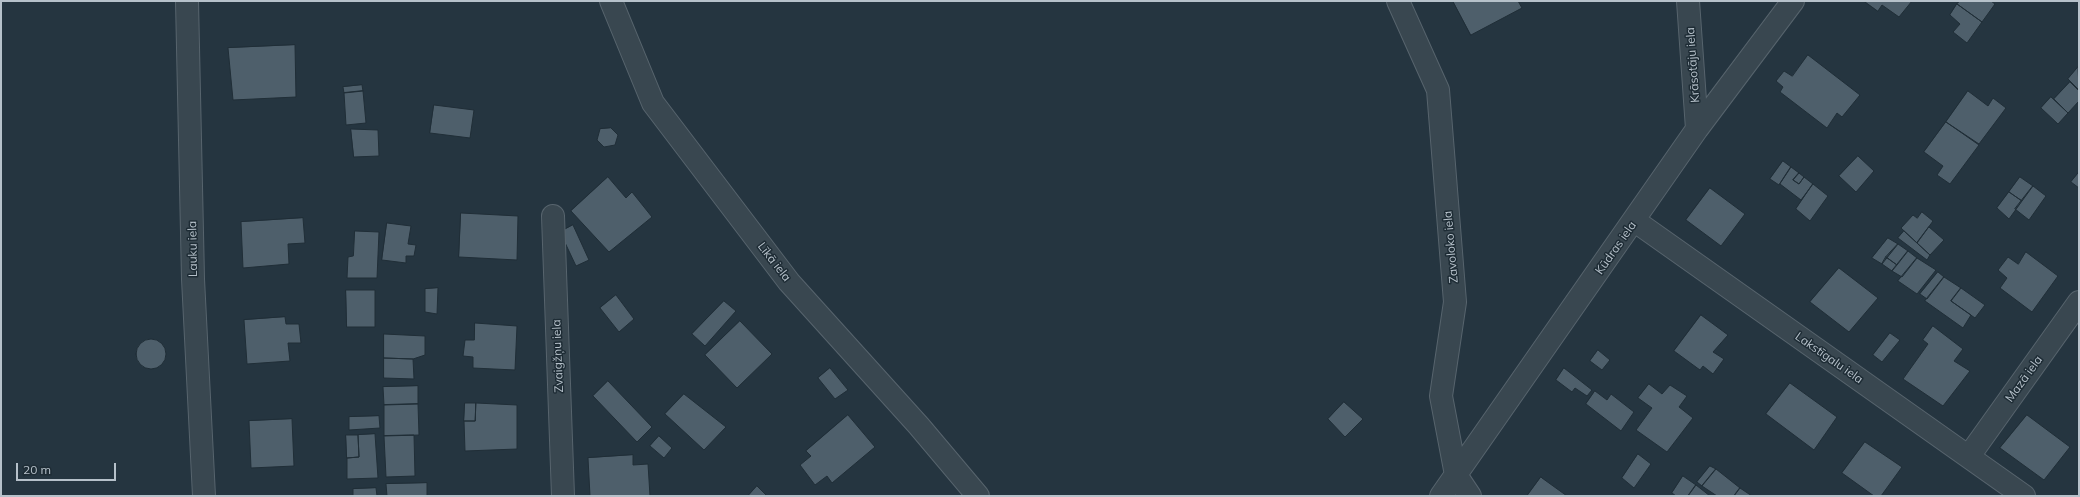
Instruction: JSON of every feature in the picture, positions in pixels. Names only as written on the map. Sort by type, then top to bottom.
[{"type":"street","name":"Lauku iela","points":[[187,1],[194,279],[204,496]]},
{"type":"street","name":"Līkā iela","points":[[611,1],[653,103],[789,282],[919,426],[978,496]]},
{"type":"street","name":"Zavoloko iela","points":[[1398,1],[1438,90],[1456,302],[1441,396],[1456,475],[1470,496]]},
{"type":"street","name":"Krāsotāju iela","points":[[1688,1],[1697,129]]},
{"type":"street","name":"Kūdras iela","points":[[1441,496],[1635,221],[1697,129],[1793,1]]},
{"type":"street","name":"Zvaigžņu iela","points":[[553,216],[563,496]]},
{"type":"street","name":"Lakstīgalu iela","points":[[1635,221],[2024,496]]},
{"type":"street","name":"Mazā iela","points":[[1969,456],[2079,302]]},
{"type":"building","points":[[1453,1],[1518,1],[1522,8],[1471,35]]},
{"type":"building","points":[[1864,1],[1912,1],[1899,17],[1882,5],[1878,11]]},
{"type":"building","points":[[1960,1],[1991,1],[1995,4],[1982,22],[1957,4]]},
{"type":"building","points":[[1957,4],[1982,22],[1967,43],[1953,32],[1960,24],[1950,15]]},
{"type":"building","points":[[295,45],[296,97],[233,100],[228,48]]},
{"type":"building","points":[[1808,55],[1860,95],[1842,117],[1837,113],[1827,128],[1780,92],[1783,87],[1776,81],[1784,71],[1792,76]]},
{"type":"building","points":[[2078,67],[2079,88],[2078,89],[2068,79]]},
{"type":"building","points":[[2070,82],[2079,91],[2079,101],[2068,113],[2054,99]]},
{"type":"building","points":[[362,85],[363,91],[344,93],[343,87]]},
{"type":"building","points":[[363,91],[366,123],[346,125],[344,93]]},
{"type":"building","points":[[1968,91],[1988,106],[1993,98],[2006,108],[1979,144],[1946,122]]},
{"type":"building","points":[[2051,97],[2068,113],[2058,124],[2041,108]]},
{"type":"building","points":[[434,105],[474,110],[470,138],[430,133]]},
{"type":"building","points":[[1946,122],[1979,145],[1950,184],[1937,175],[1943,166],[1924,152]]},
{"type":"building","points":[[611,128],[618,135],[615,145],[604,147],[597,140],[600,129]]},
{"type":"building","points":[[351,129],[378,130],[379,156],[354,157]]},
{"type":"building","points":[[1858,156],[1874,171],[1856,192],[1839,176]]},
{"type":"building","points":[[1783,161],[1791,167],[1779,185],[1770,179]]},
{"type":"building","points":[[1791,167],[1799,173],[1793,180],[1799,184],[1804,177],[1813,184],[1801,200],[1780,184]]},
{"type":"building","points":[[2079,172],[2079,188],[2071,182]]},
{"type":"building","points":[[1799,173],[1804,177],[1799,184],[1793,180]]},
{"type":"building","points":[[608,177],[626,198],[632,192],[652,217],[609,252],[571,211]]},
{"type":"building","points":[[2020,177],[2033,186],[2022,201],[2009,192]]},
{"type":"building","points":[[1813,184],[1828,196],[1810,221],[1796,209]]},
{"type":"building","points":[[2033,186],[2046,196],[2029,220],[2015,209]]},
{"type":"building","points":[[1710,188],[1745,214],[1721,246],[1686,220]]},
{"type":"building","points":[[2009,192],[2022,201],[2009,219],[1997,208]]},
{"type":"building","points":[[1922,212],[1933,221],[1917,243],[1901,228],[1913,215],[1917,218]]},
{"type":"building","points":[[461,213],[518,216],[517,260],[459,257]]},
{"type":"building","points":[[303,218],[305,243],[288,244],[289,264],[243,268],[241,222]]},
{"type":"building","points":[[387,223],[411,226],[408,244],[416,245],[414,256],[406,256],[406,263],[382,260]]},
{"type":"building","points":[[573,225],[589,260],[576,266],[560,232]]},
{"type":"building","points":[[1929,227],[1944,240],[1930,255],[1917,243]]},
{"type":"building","points":[[355,231],[379,232],[377,278],[347,278],[348,257],[353,256]]},
{"type":"building","points":[[1904,231],[1930,255],[1927,260],[1898,238]]},
{"type":"building","points":[[1888,238],[1898,244],[1882,264],[1872,258]]},
{"type":"building","points":[[1898,244],[1908,251],[1897,265],[1886,257]]},
{"type":"building","points":[[1908,251],[1917,258],[1902,277],[1892,271]]},
{"type":"building","points":[[2026,252],[2058,276],[2032,312],[2000,288],[2007,278],[1998,270],[2008,257],[2018,264]]},
{"type":"building","points":[[1886,257],[1897,265],[1892,271],[1882,264]]},
{"type":"building","points":[[1917,258],[1936,270],[1917,294],[1898,281]]},
{"type":"building","points":[[1839,268],[1878,298],[1849,332],[1810,302]]},
{"type":"building","points":[[1938,272],[1944,277],[1927,299],[1920,294]]},
{"type":"building","points":[[1944,277],[1961,288],[1951,301],[1971,315],[1963,328],[1925,301]]},
{"type":"building","points":[[438,288],[437,314],[425,312],[425,289]]},
{"type":"building","points":[[1961,288],[1985,305],[1975,318],[1951,301]]},
{"type":"building","points":[[346,290],[375,290],[375,327],[347,327]]},
{"type":"building","points":[[616,295],[634,319],[619,332],[600,308]]},
{"type":"building","points":[[724,301],[736,311],[705,346],[692,334]]},
{"type":"building","points":[[1701,315],[1728,335],[1713,352],[1724,359],[1713,374],[1703,366],[1700,370],[1674,351]]},
{"type":"building","points":[[285,317],[286,324],[299,324],[301,343],[288,343],[290,361],[247,364],[244,320]]},
{"type":"building","points":[[740,321],[772,354],[737,388],[705,355]]},
{"type":"building","points":[[475,323],[517,326],[515,370],[473,368],[473,357],[463,356],[465,340],[474,340]]},
{"type":"building","points":[[1933,326],[1963,349],[1954,361],[1970,371],[1943,406],[1903,379],[1928,344],[1923,340]]},
{"type":"building","points":[[1890,333],[1900,340],[1882,362],[1873,355]]},
{"type":"building","points":[[384,334],[425,336],[425,355],[413,359],[384,358]]},
{"type":"building","points":[[151,339],[162,343],[166,354],[162,365],[151,369],[140,365],[136,354],[140,343]]},
{"type":"building","points":[[1598,350],[1610,360],[1602,370],[1590,361]]},
{"type":"building","points":[[384,358],[413,359],[414,379],[384,378]]},
{"type":"building","points":[[830,368],[848,390],[835,399],[818,378]]},
{"type":"building","points":[[1564,368],[1592,390],[1587,396],[1575,388],[1572,392],[1556,380]]},
{"type":"building","points":[[608,381],[652,427],[637,442],[593,396]]},
{"type":"building","points":[[1790,383],[1837,417],[1814,450],[1766,414]]},
{"type":"building","points":[[1649,384],[1662,394],[1670,385],[1687,396],[1679,407],[1693,418],[1667,452],[1636,430],[1652,408],[1638,398]]},
{"type":"building","points":[[418,386],[418,404],[384,405],[383,387]]},
{"type":"building","points":[[1595,391],[1607,400],[1611,394],[1634,412],[1621,431],[1586,404]]},
{"type":"building","points":[[684,394],[726,427],[704,450],[665,414]]},
{"type":"building","points":[[1344,402],[1363,419],[1345,437],[1328,419]]},
{"type":"building","points":[[465,403],[476,403],[475,421],[464,421]]},
{"type":"building","points":[[476,403],[517,405],[517,449],[465,451],[464,421],[475,421]]},
{"type":"building","points":[[418,404],[419,435],[384,436],[384,405]]},
{"type":"building","points":[[848,415],[875,447],[832,483],[827,476],[815,485],[800,465],[811,456],[806,451]]},
{"type":"building","points":[[2027,415],[2070,447],[2044,480],[2000,448]]},
{"type":"building","points":[[379,416],[380,428],[349,430],[349,417]]},
{"type":"building","points":[[292,419],[294,466],[251,468],[249,421]]},
{"type":"building","points":[[375,434],[378,478],[347,479],[347,458],[359,457],[358,435]]},
{"type":"building","points":[[346,435],[358,435],[359,457],[347,458]]},
{"type":"building","points":[[414,435],[415,476],[386,477],[384,436]]},
{"type":"building","points":[[659,436],[672,448],[664,458],[650,446]]},
{"type":"building","points":[[1865,442],[1902,467],[1881,496],[1874,496],[1842,473]]},
{"type":"building","points":[[1638,454],[1651,464],[1634,488],[1622,478]]},
{"type":"building","points":[[633,455],[633,465],[648,464],[650,496],[590,496],[588,458]]},
{"type":"building","points":[[1710,466],[1716,469],[1702,486],[1697,482]]},
{"type":"building","points":[[1716,469],[1740,488],[1734,496],[1717,496],[1702,486]]},
{"type":"building","points":[[1683,476],[1696,485],[1688,496],[1676,496],[1672,493]]},
{"type":"building","points":[[1541,477],[1542,478],[1567,496],[1527,496]]},
{"type":"building","points":[[427,483],[427,496],[387,496],[386,484]]},
{"type":"building","points":[[1696,485],[1710,496],[1688,496]]},
{"type":"building","points":[[757,486],[767,496],[748,496]]},
{"type":"building","points":[[376,488],[377,496],[353,496],[353,489]]},
{"type":"building","points":[[1740,488],[1752,496],[1734,496]]}]
